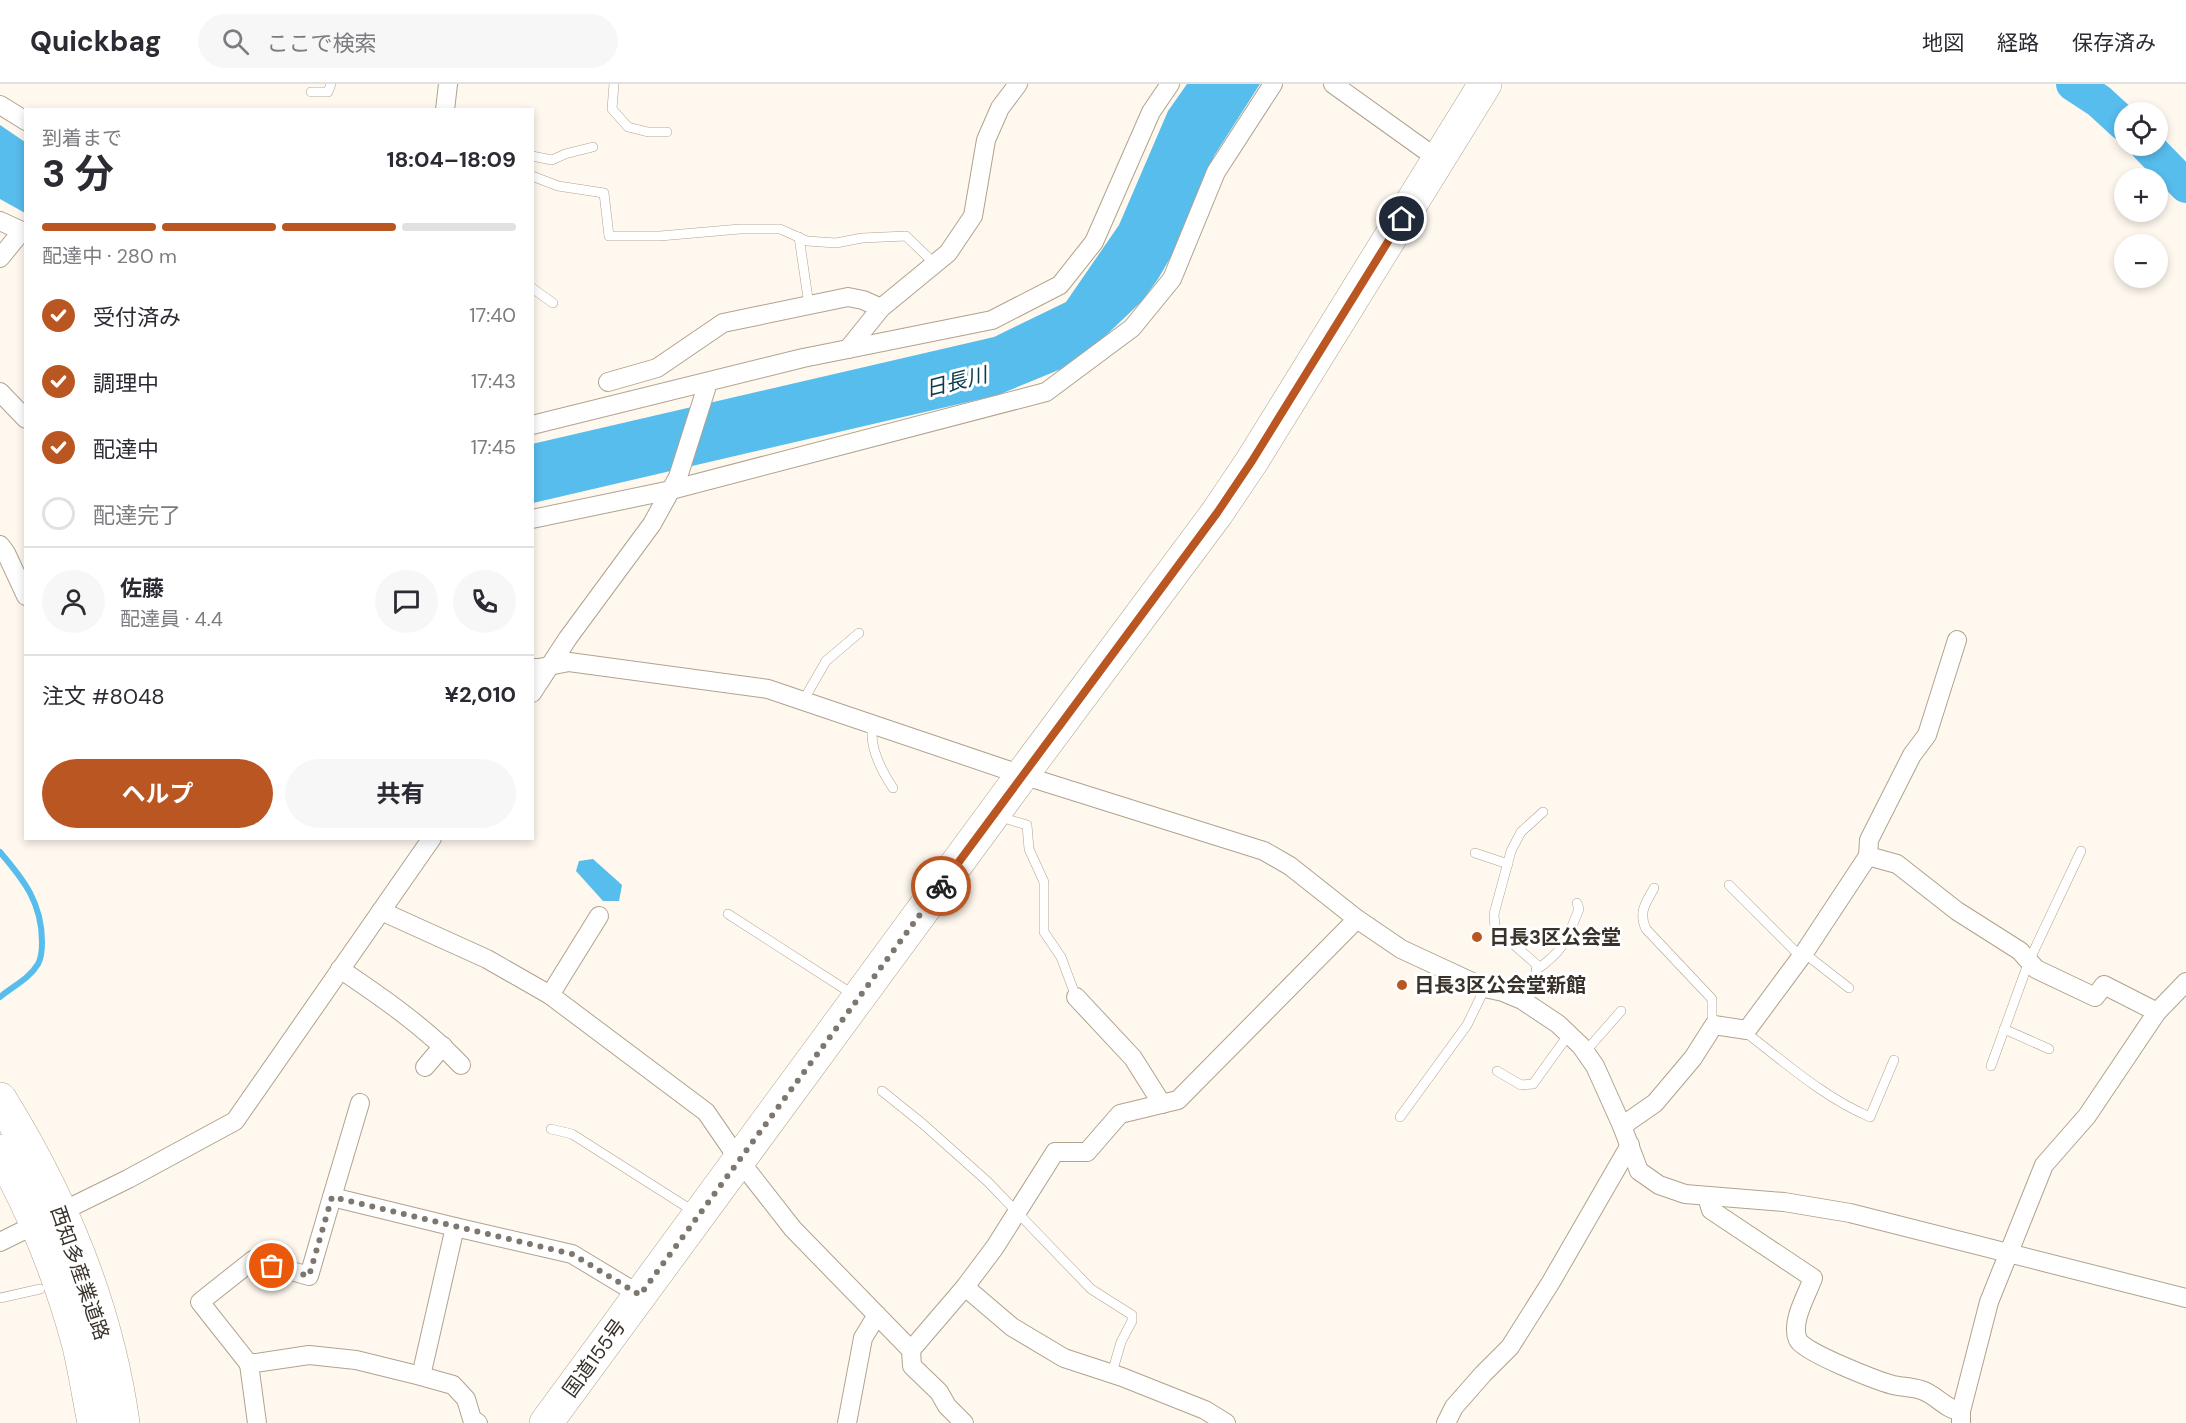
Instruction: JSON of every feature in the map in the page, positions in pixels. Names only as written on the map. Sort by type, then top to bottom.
[{"type":"highway","name":"国道155号","points":[[546,1423],[1217,513],[1252,461],[1485,84]]},
{"type":"highway","name":"西知多産業道路","points":[[0,1099],[21,1133],[49,1217],[94,1423]]},
{"type":"highway","name":"西知多産業道路","points":[[0,1151],[49,1217],[77,1250],[102,1328],[123,1423]]},
{"type":"street","points":[[446,108],[448,84]]},
{"type":"street","points":[[848,349],[881,308],[948,253],[973,216],[986,140],[1000,108],[1018,84]]},
{"type":"street","points":[[534,425],[707,386],[803,358],[992,320],[1060,285],[1094,242],[1151,112],[1170,84]]},
{"type":"street","points":[[534,519],[1046,392],[1132,328],[1172,279],[1216,171],[1273,84]]},
{"type":"street","points":[[1333,84],[1439,160]]},
{"type":"street","points":[[0,105],[24,121]]},
{"type":"street","points":[[0,221],[24,232],[0,258]]},
{"type":"street","points":[[608,382],[657,368],[723,323],[848,297],[863,300],[881,308]]},
{"type":"street","points":[[534,688],[542,667],[568,638],[652,524],[674,484],[707,386]]},
{"type":"street","points":[[0,392],[19,399],[24,413]]},
{"type":"street","points":[[0,545],[24,592]]},
{"type":"street","points":[[1622,1126],[1655,1103],[1693,1058],[1714,1024],[1747,1030],[1802,955],[1868,856],[1869,840],[1912,755],[1927,735],[1957,640]]},
{"type":"street","points":[[542,667],[569,662],[768,689],[1022,775],[1264,851],[1290,866],[1357,919],[1401,949],[1485,988],[1522,1000],[1569,1034],[1595,1066],[1630,1145],[1639,1172],[1659,1185],[1685,1194],[1784,1202],[1850,1213],[2186,1298]]},
{"type":"street","points":[[0,1242],[128,1179],[235,1121],[431,840]]},
{"type":"street","points":[[1868,856],[1897,864],[1957,911],[2020,951],[2036,969],[2095,997],[2104,985],[2157,1012]]},
{"type":"street","points":[[381,911],[487,959],[550,995],[706,1112],[739,1160],[793,1229],[911,1350],[912,1366],[939,1392],[947,1406],[964,1423]]},
{"type":"street","points":[[550,995],[599,916]]},
{"type":"street","points":[[911,1350],[965,1287],[1018,1213],[1055,1152],[1087,1152],[1120,1114],[1178,1100],[1357,919]]},
{"type":"street","points":[[340,969],[392,1003],[443,1046],[461,1065]]},
{"type":"street","points":[[1707,1197],[1711,1210],[1813,1278],[1796,1325],[1796,1336],[1800,1344],[1811,1352],[1871,1377],[1893,1385],[1932,1394],[1961,1417],[1989,1302],[2044,1165],[2087,1116],[2157,1012],[2186,982]]},
{"type":"street","points":[[1076,996],[1133,1058],[1162,1104]]},
{"type":"street","points":[[425,1067],[443,1046]]},
{"type":"street","points":[[257,1423],[249,1365],[200,1302],[253,1260],[309,1276],[360,1103]]},
{"type":"street","points":[[1446,1423],[1455,1407],[1510,1347],[1551,1282],[1630,1145]]},
{"type":"street","points":[[332,1197],[572,1254],[640,1295]]},
{"type":"street","points":[[421,1376],[455,1227]]},
{"type":"street","points":[[965,1287],[1012,1327],[1064,1358],[1205,1410],[1226,1423]]},
{"type":"street","points":[[847,1423],[863,1338],[878,1315]]},
{"type":"street","points":[[249,1365],[309,1355],[356,1360],[421,1376],[453,1385],[466,1399],[472,1419],[478,1423]]},
{"type":"lane","points":[[311,92],[328,92],[331,84]]},
{"type":"lane","points":[[614,84],[612,109],[627,128],[648,132],[667,132]]},
{"type":"lane","points":[[534,156],[552,160],[565,153],[593,147]]},
{"type":"lane","points":[[534,177],[558,186],[604,193],[609,236],[660,236],[740,229],[780,229],[807,241],[836,243],[862,238],[906,236],[935,264]]},
{"type":"lane","points":[[799,237],[809,305]]},
{"type":"lane","points":[[534,289],[553,303]]},
{"type":"lane","points":[[803,701],[826,661],[859,633]]},
{"type":"lane","points":[[873,724],[871,732],[876,756],[893,788]]},
{"type":"lane","points":[[996,810],[1010,820],[1027,825],[1029,849],[1044,882],[1044,932],[1061,957],[1076,996]]},
{"type":"lane","points":[[1522,1000],[1536,975],[1537,965],[1495,928],[1494,914],[1511,851],[1521,831],[1543,812]]},
{"type":"lane","points":[[1991,1066],[2029,962],[2081,850]]},
{"type":"lane","points":[[1475,853],[1508,864]]},
{"type":"lane","points":[[1729,885],[1802,955],[1849,987]]},
{"type":"lane","points":[[1654,888],[1643,909],[1641,919],[1646,929],[1712,999],[1714,1024]]},
{"type":"lane","points":[[1536,970],[1552,960],[1565,943],[1579,909],[1577,903]]},
{"type":"lane","points":[[728,914],[858,998]]},
{"type":"lane","points":[[1400,1117],[1467,1025],[1485,988]]},
{"type":"lane","points":[[1585,1052],[1621,1011]]},
{"type":"lane","points":[[2004,1029],[2049,1049]]},
{"type":"lane","points":[[1747,1030],[1749,1035],[1825,1093],[1846,1107],[1870,1118],[1894,1060]]},
{"type":"lane","points":[[1497,1071],[1521,1085],[1533,1084],[1569,1034]]},
{"type":"lane","points":[[882,1091],[980,1175],[1091,1288],[1132,1315],[1132,1321],[1121,1342],[1112,1374]]},
{"type":"lane","points":[[551,1129],[572,1134],[699,1216]]},
{"type":"lane","points":[[0,1298],[40,1289]]},
{"type":"water","name":"日長川","points":[[1187,84],[1260,84],[1214,156],[1176,248],[1158,279],[1142,301],[1078,362],[998,395],[534,503],[534,444],[994,337],[1066,302],[1119,225],[1168,111]]},
{"type":"water","points":[[0,125],[24,141],[24,212],[0,199]]},
{"type":"water","points":[[593,859],[622,885],[619,901],[603,901],[576,871],[579,861]]},
{"type":"waterway","points":[[2073,84],[2099,101],[2114,115]]},
{"type":"waterway","points":[[2157,156],[2186,186]]},
{"type":"waterway","points":[[0,852],[17,872],[30,893],[39,915],[42,942],[38,964],[25,978],[0,997]]},
{"type":"way so far","points":[[272,1266],[309,1276],[332,1197],[572,1254],[640,1295],[941,886]]},
{"type":"place","name":"日長3区公会堂","points":[[1477,937]]},
{"type":"place","name":"日長3区公会堂新館","points":[[1402,985]]},
{"type":"route","points":[[941,886],[1217,513],[1252,461],[1402,219]]}]
